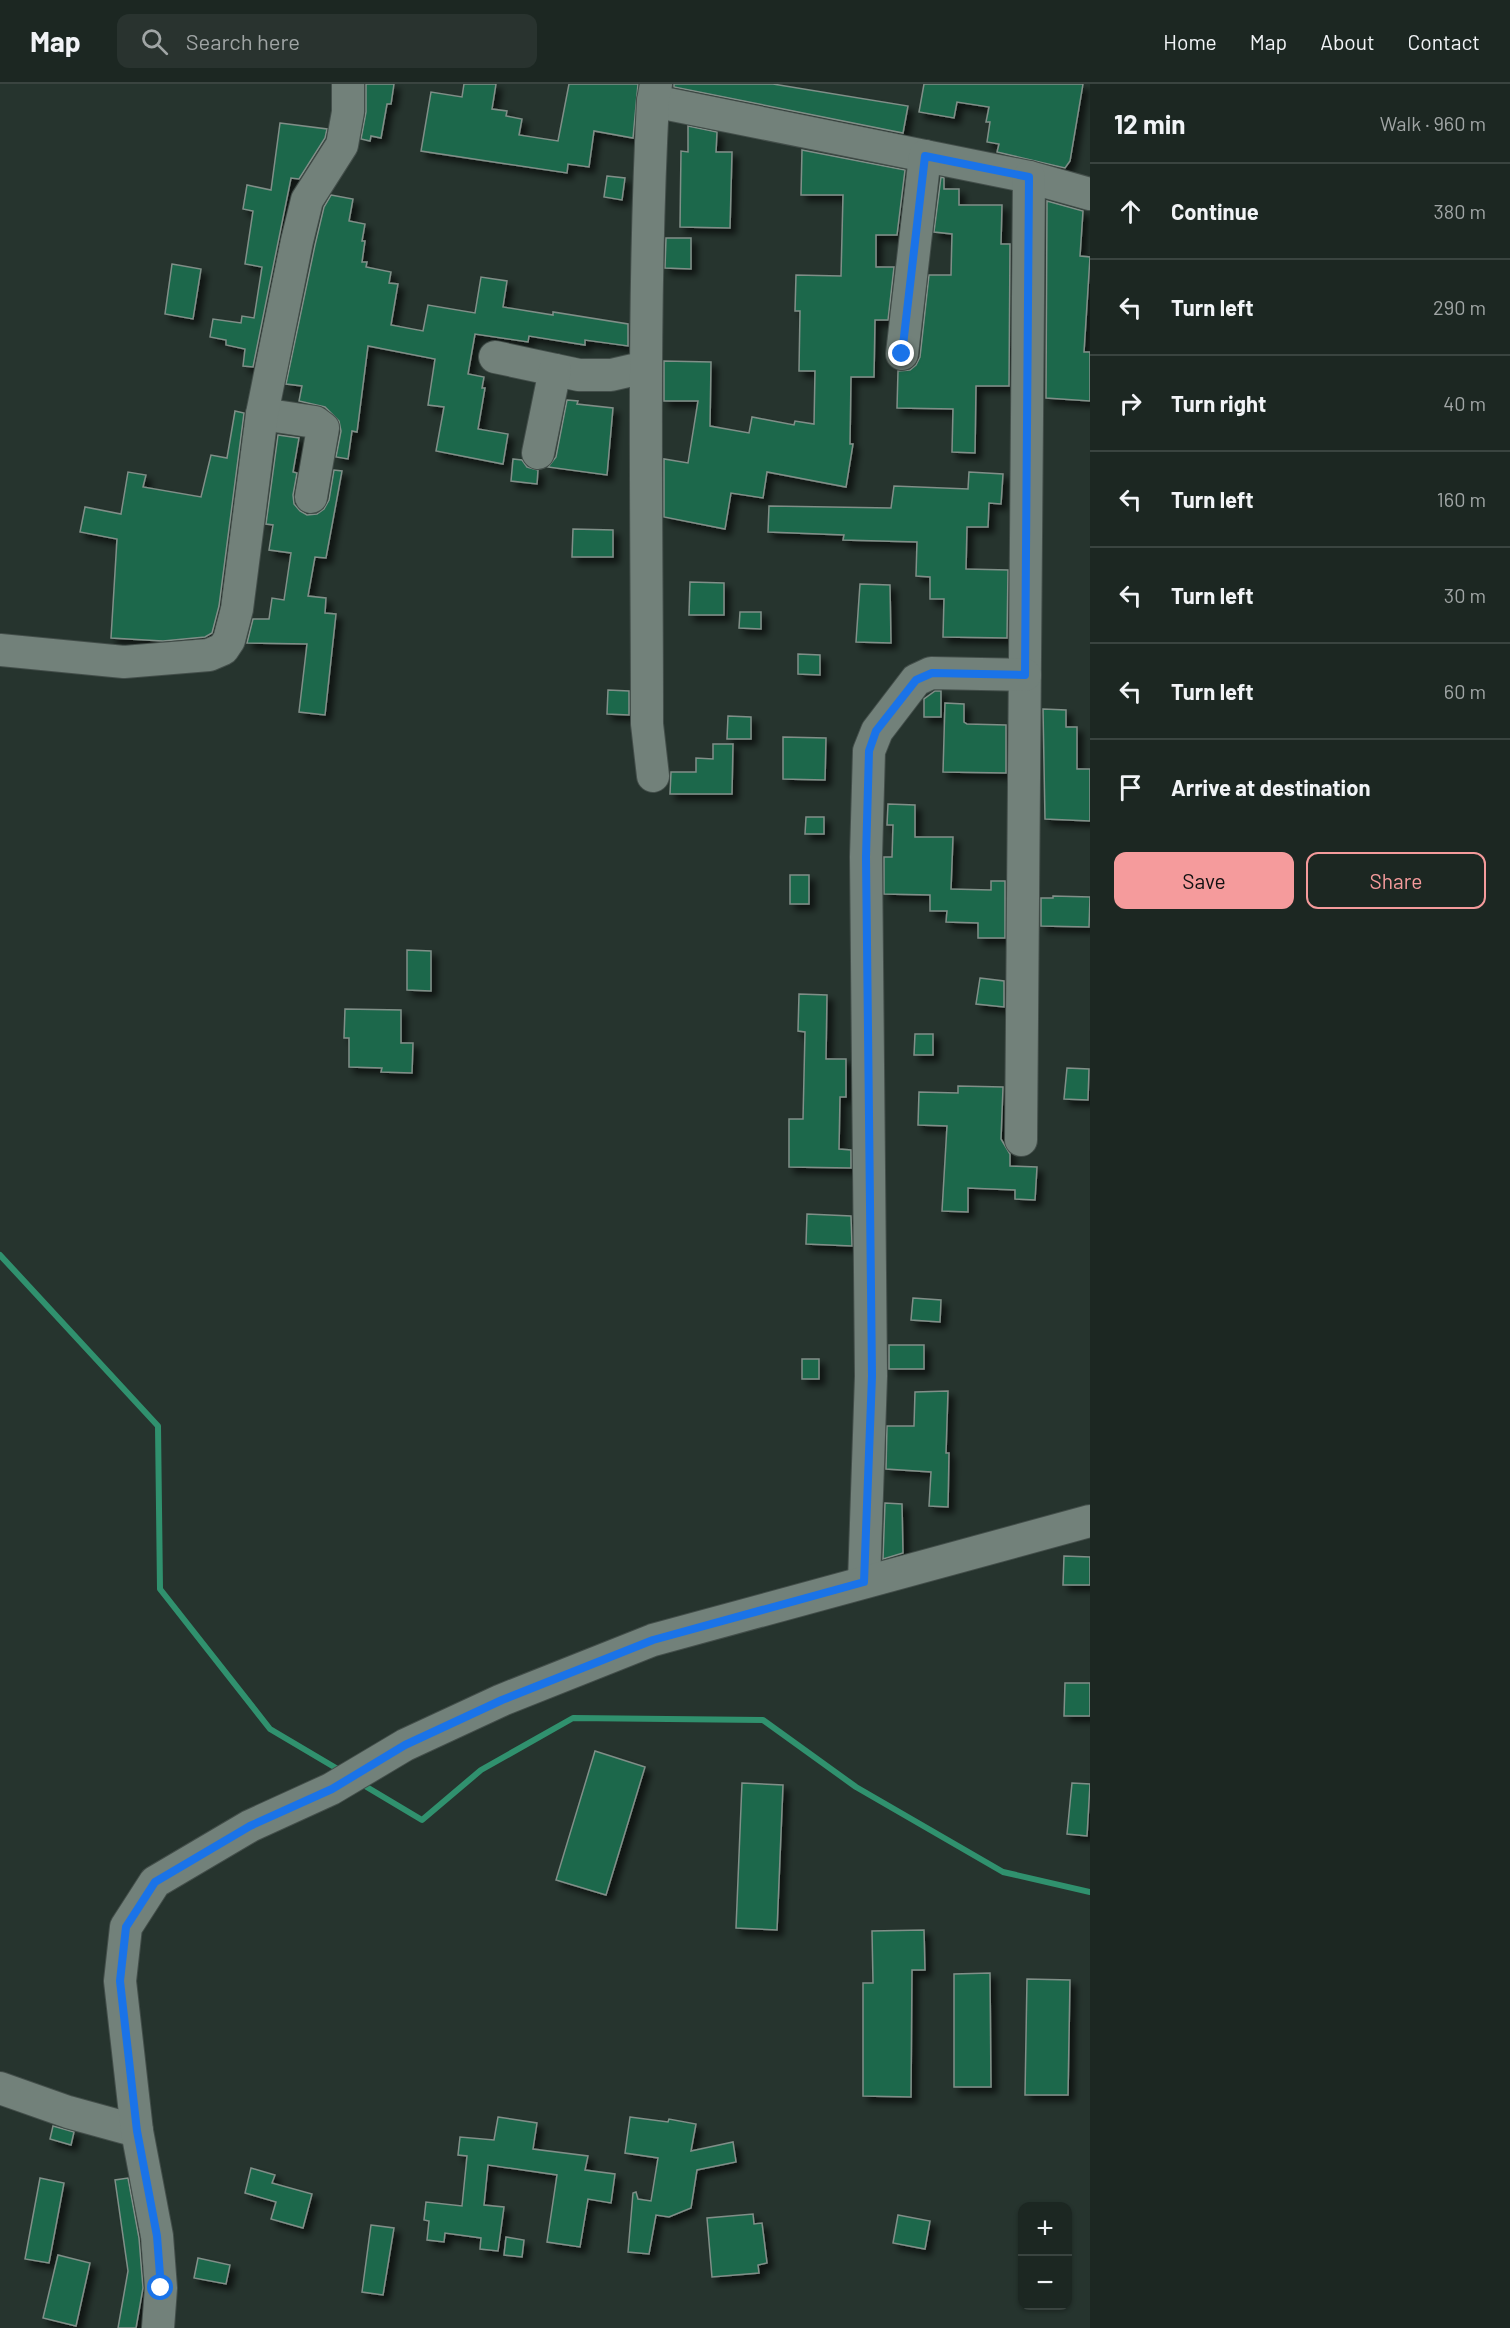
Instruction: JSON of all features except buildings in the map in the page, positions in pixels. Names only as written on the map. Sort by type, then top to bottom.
[{"type":"street","points":[[0,650],[124,662],[209,655],[223,649],[230,640],[237,609],[262,414],[297,241],[307,200],[342,145],[348,112],[348,84]]},
{"type":"street","points":[[654,776],[647,724],[646,367],[647,208],[655,92],[925,156],[1029,177],[1090,194]]},
{"type":"street","points":[[902,354],[925,156]]},
{"type":"street","points":[[1021,1140],[1029,177]]},
{"type":"street","points":[[495,357],[579,375],[611,375],[646,367]]},
{"type":"street","points":[[538,453],[555,370]]},
{"type":"street","points":[[262,414],[315,422],[324,428],[311,497]]},
{"type":"street","points":[[864,1582],[872,1376],[866,857],[869,751],[876,731],[916,680],[932,673],[1025,675]]},
{"type":"street","points":[[158,2328],[161,2288],[157,2236],[137,2131],[120,1981],[126,1927],[155,1882],[250,1826],[341,1782],[405,1745],[502,1700],[653,1640],[1090,1521]]},
{"type":"street","points":[[0,2088],[68,2112],[137,2131]]},
{"type":"waterway","points":[[0,1255],[158,1426],[160,1589],[270,1729],[341,1771]]},
{"type":"waterway","points":[[360,1783],[422,1820],[481,1770],[573,1718],[763,1720],[856,1787],[1003,1872],[1090,1892]]},
{"type":"route","points":[[161,2288],[157,2236],[137,2131],[126,2049],[120,1981],[126,1927],[155,1882],[250,1826],[332,1789],[405,1745],[502,1700],[653,1640],[864,1582],[872,1376],[866,857],[869,751],[876,731],[916,680],[932,673],[1025,675],[1029,177],[925,156],[902,354]]}]
